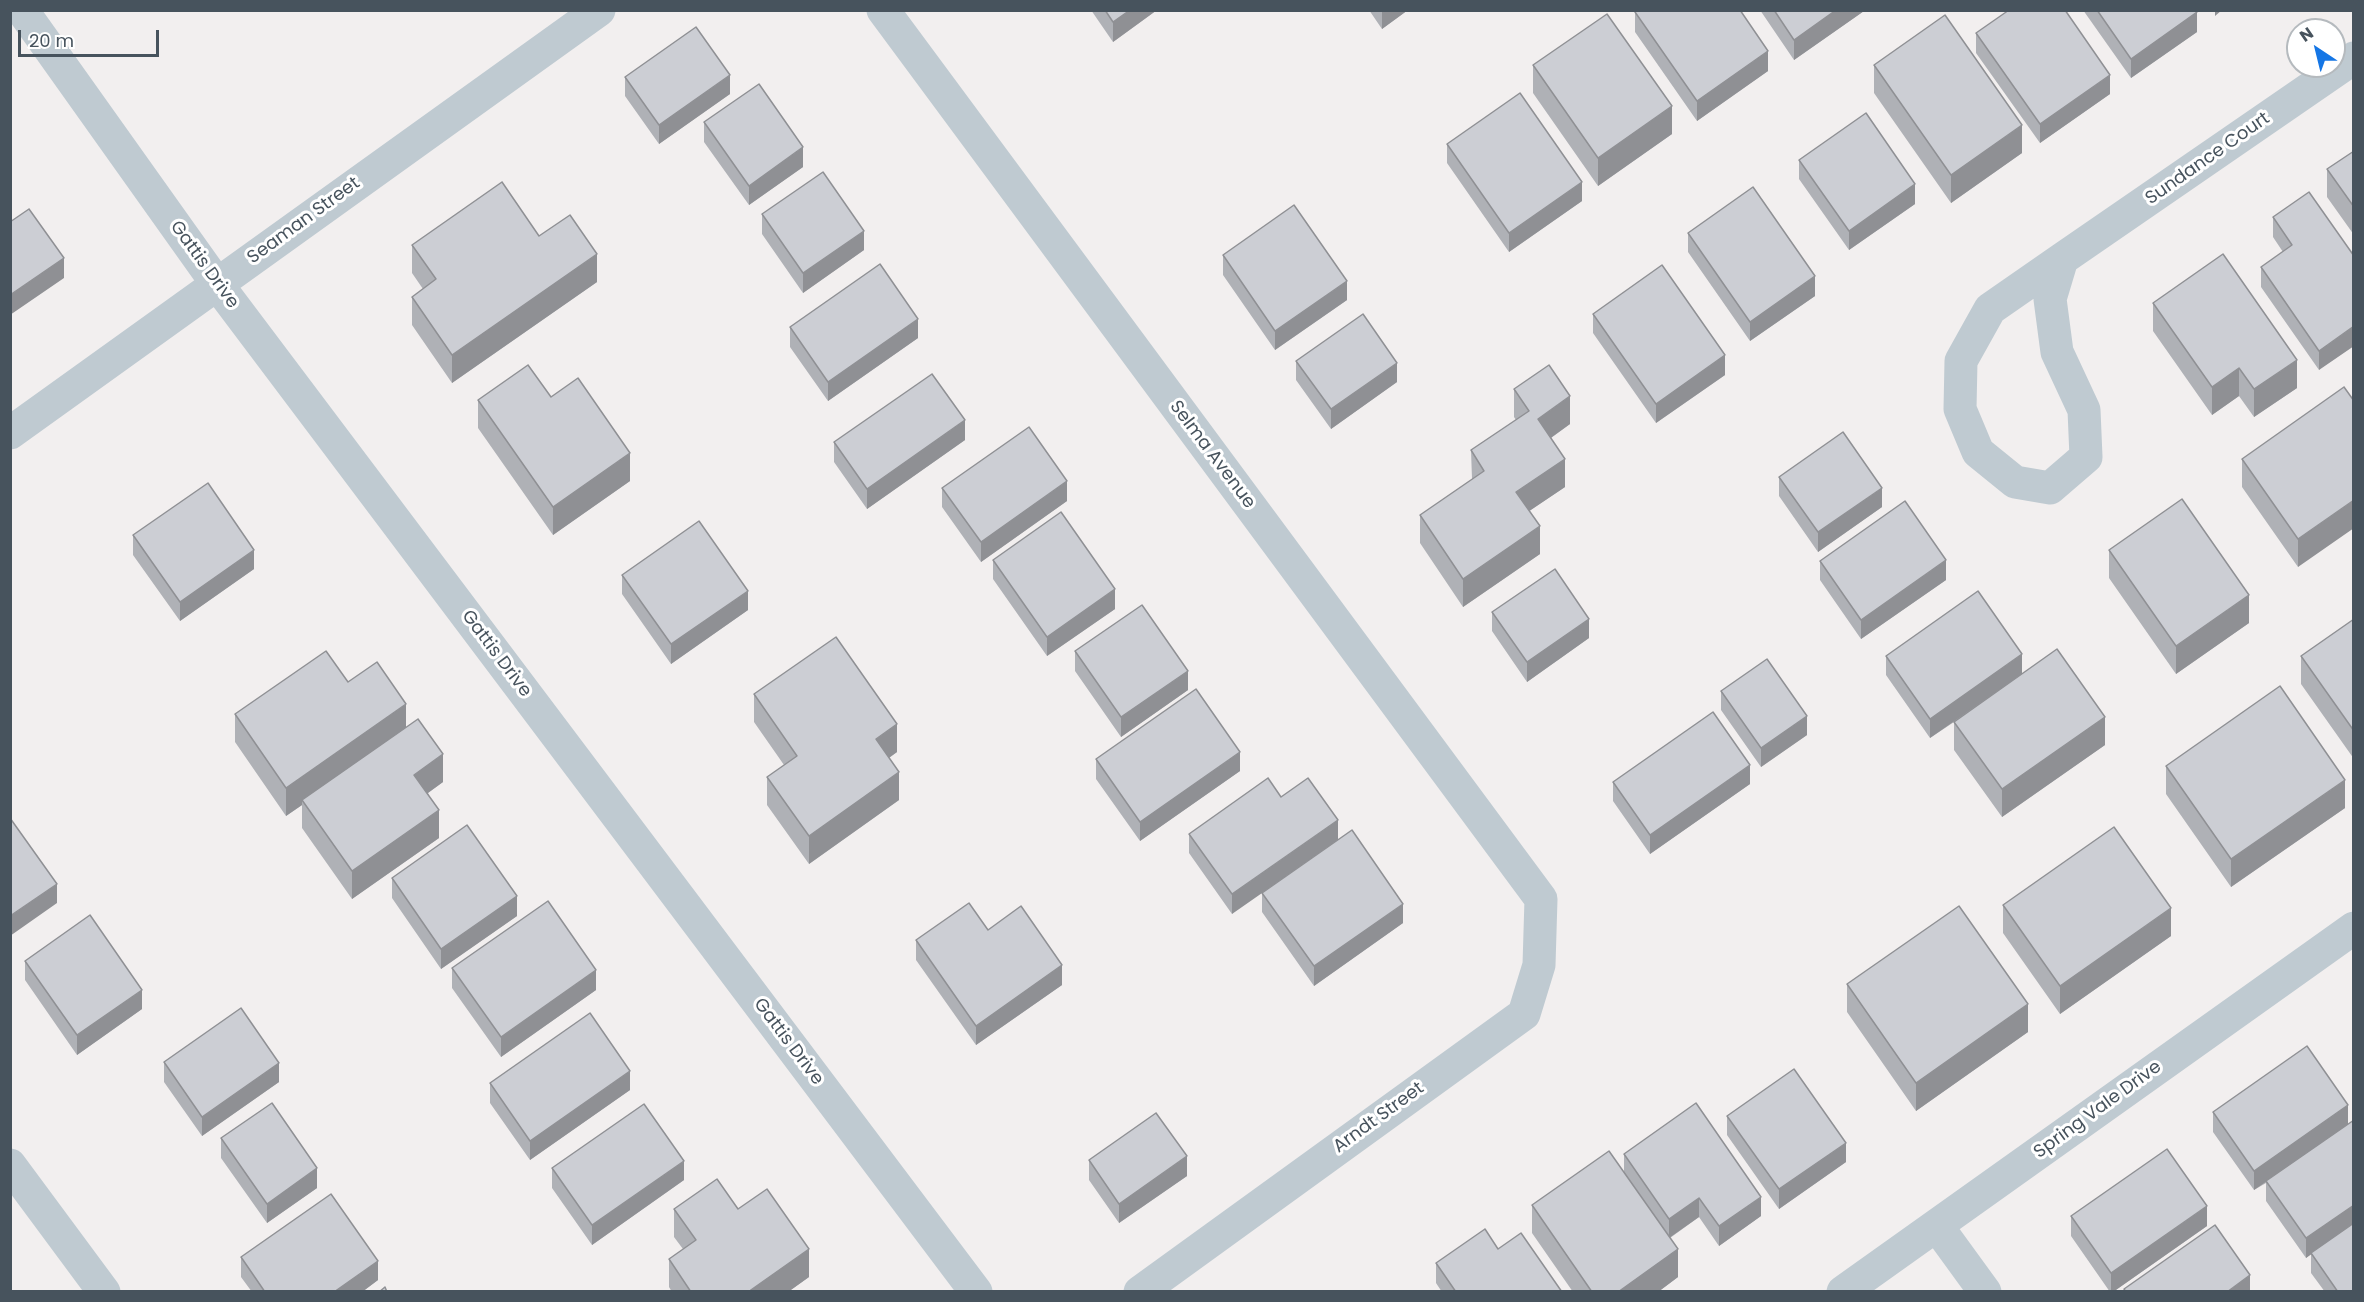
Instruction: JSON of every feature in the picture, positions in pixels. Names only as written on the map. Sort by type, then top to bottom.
[{"type":"street","name":"Gattis Drive","points":[[22,10],[217,284],[976,1292]]},
{"type":"street","name":"Seaman Street","points":[[10,433],[599,10]]},
{"type":"street","name":"Selma Avenue","points":[[883,10],[1541,899]]},
{"type":"street","name":"Sundance Court","points":[[2062,259],[2050,299],[2057,352],[2084,410],[2086,457],[2050,488],[2015,482],[1978,452],[1960,409],[1961,361],[1990,309],[2062,259],[2354,58]]},
{"type":"street","name":"Arndt Street","points":[[1140,1292],[1524,1014],[1539,965],[1541,899]]},
{"type":"street","name":"Spring Vale Drive","points":[[1843,1292],[2351,936]]},
{"type":"street","points":[[10,1165],[104,1292]]},
{"type":"street","points":[[1937,1226],[1985,1292]]},
{"type":"building","points":[[1105,10],[1130,10],[1113,22]]},
{"type":"building","points":[[1637,10],[1740,10],[1768,51],[1697,101],[1635,12]]},
{"type":"building","points":[[1774,10],[1836,10],[1794,40]]},
{"type":"building","points":[[2009,10],[2065,10],[2110,75],[2040,124],[1976,33]]},
{"type":"building","points":[[2097,10],[2196,10],[2197,12],[2131,59]]},
{"type":"building","points":[[1607,14],[1672,106],[1598,158],[1533,65]]},
{"type":"building","points":[[1945,15],[2022,125],[1951,175],[1874,65]]},
{"type":"building","points":[[696,27],[730,75],[659,125],[625,77]]},
{"type":"building","points":[[759,84],[803,147],[749,186],[704,122]]},
{"type":"building","points":[[1520,93],[1582,182],[1509,233],[1447,144]]},
{"type":"building","points":[[1866,113],[1915,184],[1849,231],[1799,160]]},
{"type":"building","points":[[2354,151],[2354,207],[2327,169]]},
{"type":"building","points":[[823,172],[864,231],[803,273],[762,214]]},
{"type":"building","points":[[502,182],[539,236],[570,215],[597,254],[452,355],[412,297],[436,279],[412,245]]},
{"type":"building","points":[[1753,187],[1815,276],[1750,322],[1688,233]]},
{"type":"building","points":[[2309,192],[2354,256],[2354,326],[2319,351],[2261,267],[2292,245],[2273,217]]},
{"type":"building","points":[[1294,205],[1347,281],[1275,331],[1223,255]]},
{"type":"building","points":[[29,209],[64,258],[10,295],[10,222]]},
{"type":"building","points":[[2223,254],[2297,360],[2254,389],[2239,368],[2212,387],[2153,303]]},
{"type":"building","points":[[880,264],[918,319],[828,382],[790,327]]},
{"type":"building","points":[[1662,265],[1725,355],[1656,404],[1593,314]]},
{"type":"building","points":[[1363,314],[1397,363],[1331,409],[1296,361]]},
{"type":"building","points":[[528,365],[551,397],[578,378],[630,453],[553,507],[478,400]]},
{"type":"building","points":[[1549,365],[1570,396],[1538,419],[1565,459],[1516,492],[1540,526],[1463,579],[1420,515],[1484,471],[1471,450],[1529,411],[1514,389]]},
{"type":"building","points":[[932,374],[965,420],[867,489],[834,442]]},
{"type":"building","points":[[2344,387],[2354,401],[2354,500],[2298,539],[2242,459]]},
{"type":"building","points":[[1029,427],[1067,481],[981,542],[942,488]]},
{"type":"building","points":[[1843,432],[1882,488],[1818,532],[1779,477]]},
{"type":"building","points":[[208,483],[254,550],[180,602],[133,535]]},
{"type":"building","points":[[2182,499],[2249,595],[2176,646],[2109,550]]},
{"type":"building","points":[[1905,501],[1946,560],[1861,620],[1820,561]]},
{"type":"building","points":[[1061,512],[1115,589],[1047,637],[993,560]]},
{"type":"building","points":[[699,521],[748,591],[671,644],[622,575]]},
{"type":"building","points":[[1555,569],[1589,619],[1527,662],[1492,612]]},
{"type":"building","points":[[1978,591],[2022,654],[1930,719],[1886,656]]},
{"type":"building","points":[[1142,605],[1188,671],[1121,717],[1075,651]]},
{"type":"building","points":[[2354,619],[2354,731],[2301,656]]},
{"type":"building","points":[[836,637],[897,724],[876,739],[899,772],[809,836],[767,777],[797,756],[754,694]]},
{"type":"building","points":[[2057,649],[2105,717],[2002,789],[1954,722]]},
{"type":"building","points":[[326,651],[348,682],[377,662],[406,704],[286,788],[235,714]]},
{"type":"building","points":[[1767,659],[1807,716],[1761,748],[1721,691]]},
{"type":"building","points":[[2280,686],[2345,780],[2231,859],[2166,766]]},
{"type":"building","points":[[1196,689],[1240,752],[1140,822],[1096,759]]},
{"type":"building","points":[[1713,712],[1750,765],[1650,835],[1613,782]]},
{"type":"building","points":[[418,719],[443,754],[414,775],[439,810],[352,871],[302,800]]},
{"type":"building","points":[[1268,778],[1281,797],[1308,778],[1338,820],[1232,894],[1189,834]]},
{"type":"building","points":[[10,818],[57,884],[10,916]]},
{"type":"building","points":[[467,825],[517,896],[441,949],[392,878]]},
{"type":"building","points":[[2114,827],[2171,908],[2060,986],[2003,905]]},
{"type":"building","points":[[1352,830],[1403,904],[1314,966],[1262,893]]},
{"type":"building","points":[[548,901],[596,970],[501,1037],[452,968]]},
{"type":"building","points":[[969,903],[988,930],[1021,906],[1062,965],[976,1026],[916,940]]},
{"type":"building","points":[[1959,906],[2028,1004],[1916,1083],[1847,984]]},
{"type":"building","points":[[90,915],[142,990],[77,1035],[25,961]]},
{"type":"building","points":[[241,1008],[279,1063],[202,1117],[164,1062]]},
{"type":"building","points":[[590,1013],[630,1071],[530,1141],[490,1083]]},
{"type":"building","points":[[2307,1046],[2348,1105],[2254,1171],[2213,1112]]},
{"type":"building","points":[[1794,1069],[1846,1143],[1779,1189],[1727,1116]]},
{"type":"building","points":[[272,1103],[317,1168],[267,1204],[221,1138]]},
{"type":"building","points":[[1696,1103],[1761,1197],[1719,1226],[1699,1198],[1669,1219],[1624,1154]]},
{"type":"building","points":[[644,1104],[684,1161],[592,1225],[552,1168]]},
{"type":"building","points":[[1156,1113],[1187,1156],[1119,1204],[1089,1160]]},
{"type":"building","points":[[2354,1120],[2354,1205],[2306,1238],[2266,1181]]},
{"type":"building","points":[[2167,1149],[2207,1206],[2111,1273],[2071,1216]]},
{"type":"building","points":[[1609,1151],[1678,1249],[1618,1292],[1592,1292],[1532,1205]]},
{"type":"building","points":[[717,1179],[738,1209],[767,1189],[809,1249],[748,1292],[691,1292],[669,1259],[696,1240],[674,1209]]},
{"type":"building","points":[[331,1194],[378,1261],[334,1292],[265,1292],[241,1257]]},
{"type":"building","points":[[2354,1223],[2354,1292],[2338,1292],[2311,1253]]},
{"type":"building","points":[[2215,1225],[2250,1275],[2227,1292],[2126,1292],[2124,1289]]},
{"type":"building","points":[[1485,1229],[1498,1249],[1521,1233],[1562,1292],[1456,1292],[1436,1263]]}]
